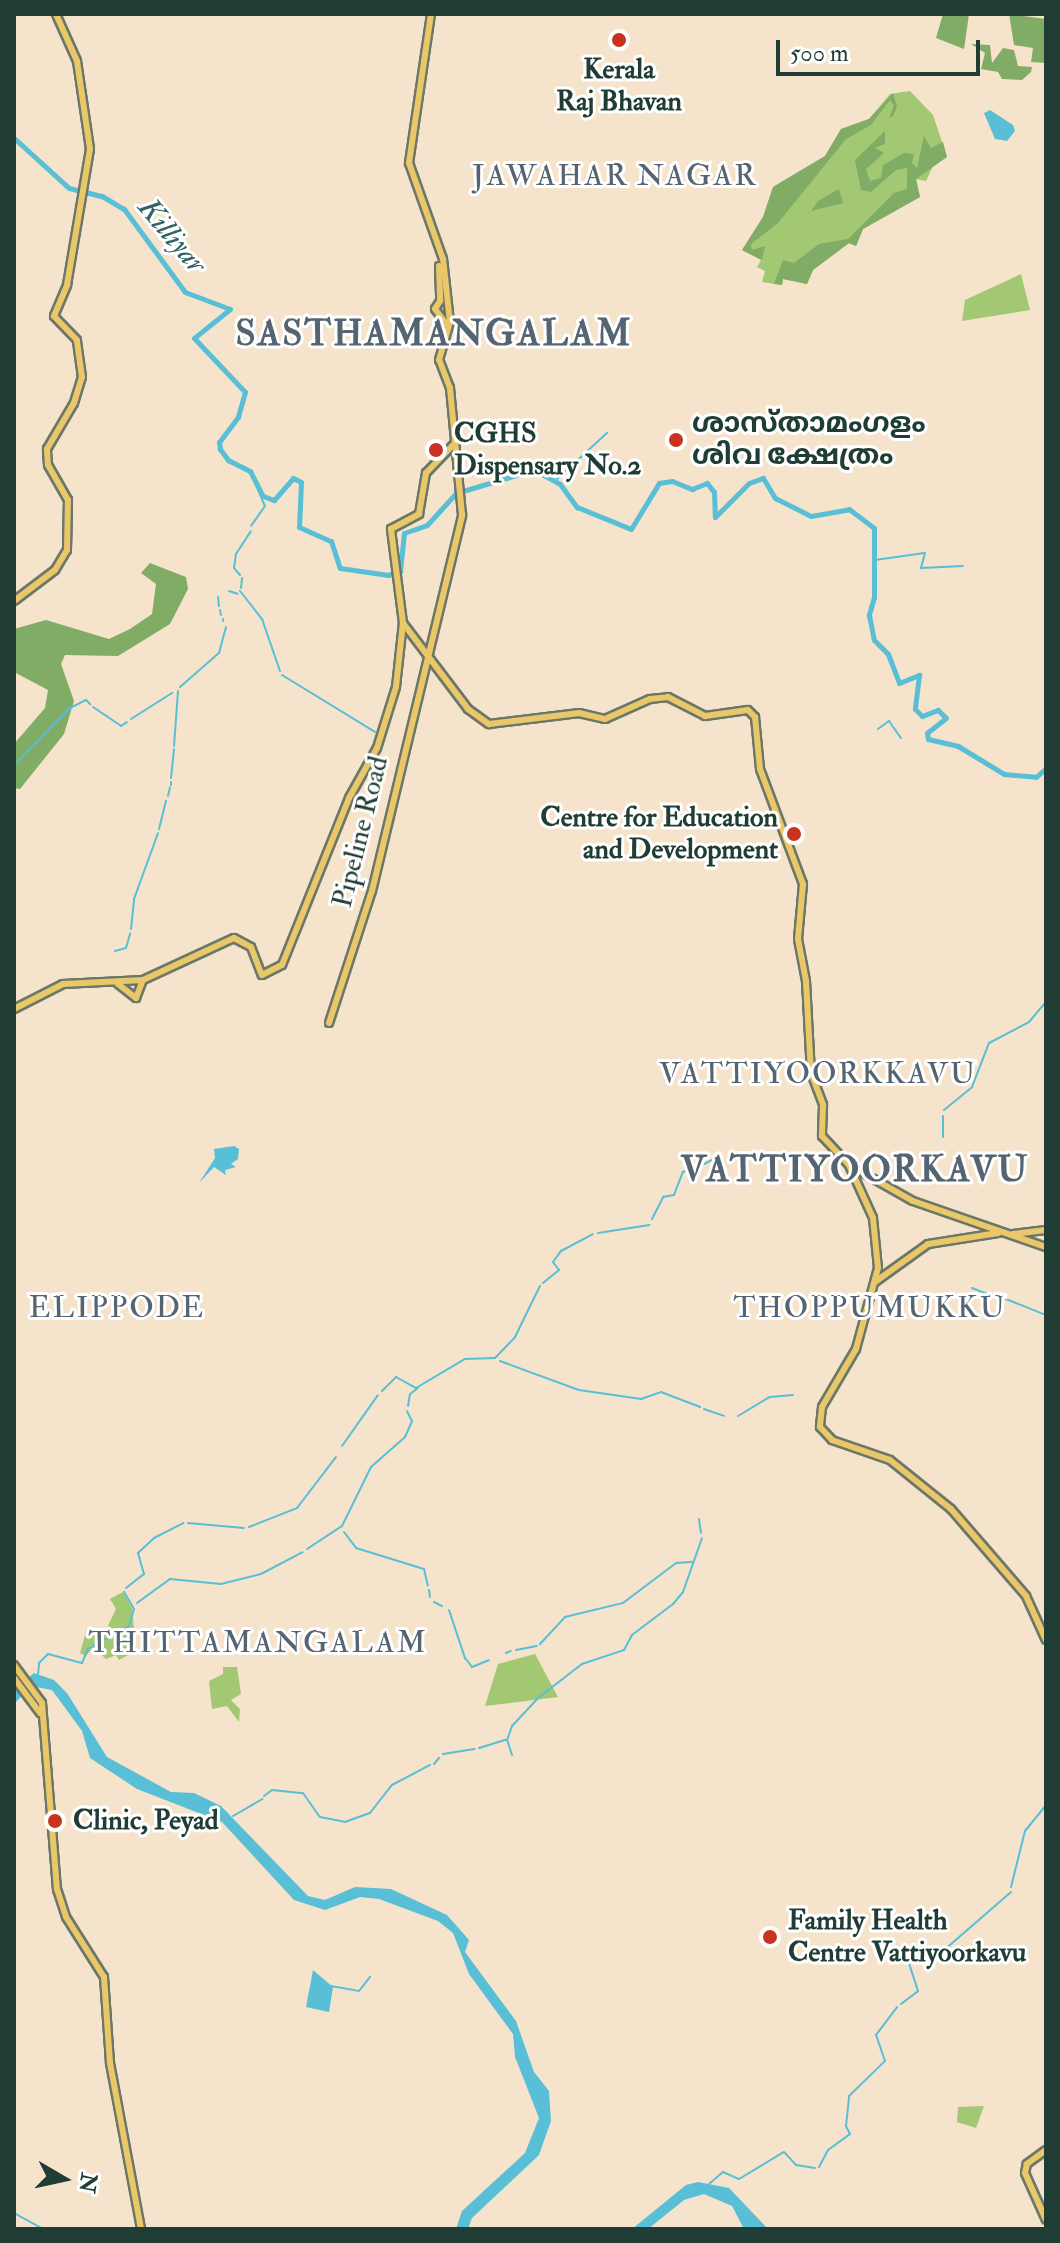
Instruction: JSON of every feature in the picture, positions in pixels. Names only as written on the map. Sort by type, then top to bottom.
[{"type":"main road","points":[[14,601],[55,570],[70,537],[68,500],[48,465],[47,449],[82,377],[77,340],[54,316],[67,285],[90,149],[77,61],[56,14]]},
{"type":"main road","points":[[14,1009],[63,984],[118,984],[143,980],[234,938],[251,947],[259,973],[282,965],[349,798],[377,748],[399,674],[403,623],[391,529],[419,514],[426,473],[454,444],[450,391],[437,367],[446,323],[439,245],[409,163],[421,50],[429,14]]},
{"type":"main road","points":[[444,304],[435,307],[446,323]]},
{"type":"main road","name":"Pipeline Road","points":[[329,1023],[372,891],[462,506],[454,444]]},
{"type":"main road","points":[[403,623],[427,649],[468,709],[489,724],[579,713],[605,719],[650,699],[668,697],[705,716],[742,709],[755,717],[760,769],[803,884],[798,939],[806,981],[811,1073],[823,1105],[822,1136],[849,1165],[937,1212],[1046,1247]]},
{"type":"main road","points":[[118,984],[136,998],[143,980]]},
{"type":"main road","points":[[849,1165],[880,1245],[875,1282],[856,1349],[822,1407],[820,1427],[832,1440],[898,1465],[951,1509],[1026,1596],[1046,1640]]},
{"type":"main road","points":[[875,1282],[928,1244],[963,1234],[1013,1234],[1046,1230]]},
{"type":"main road","points":[[14,1665],[40,1698],[51,1863],[66,1917],[104,1977],[110,2063],[141,2229]]},
{"type":"main road","points":[[15,1679],[41,1716]]},
{"type":"main road","points":[[1046,2150],[1026,2166],[1031,2192],[1046,2220]]},
{"type":"green space","points":[[943,14],[969,14],[964,49],[936,38]]},
{"type":"green space","points":[[1009,14],[1046,19],[1046,63],[1031,62],[1033,48],[1014,45]]},
{"type":"green space","points":[[971,44],[990,45],[992,63],[1003,48],[1014,50],[1018,66],[1032,67],[1031,72],[1022,80],[1002,79],[998,72],[981,69],[985,53]]},
{"type":"green space","points":[[910,91],[933,115],[947,157],[935,162],[926,181],[916,179],[920,197],[863,229],[856,246],[849,243],[813,270],[807,284],[783,279],[782,285],[762,282],[765,271],[757,267],[761,260],[742,250],[763,217],[773,187],[825,156],[841,129],[869,119],[890,94]]},
{"type":"green space","points":[[893,93],[897,107],[893,116],[889,118],[894,105],[890,100],[871,125],[846,139],[778,223],[751,244],[752,250],[765,246],[762,260],[742,250],[763,217],[773,187],[825,156],[841,129],[869,119]]},
{"type":"green space","points":[[885,131],[885,144],[875,148],[884,153],[866,169],[870,181],[881,178],[883,165],[904,153],[914,154],[912,163],[917,168],[924,136],[931,148],[943,142],[947,157],[916,179],[920,197],[863,229],[856,246],[849,243],[813,270],[807,284],[783,279],[782,285],[774,284],[783,260],[794,263],[819,244],[848,239],[894,193],[907,189],[907,168],[896,170],[871,192],[861,190],[855,160]]},
{"type":"green space","points":[[839,189],[843,203],[811,211],[818,201]]},
{"type":"green space","points":[[1021,274],[1030,310],[962,321],[965,300]]},
{"type":"green space","points":[[150,563],[186,577],[188,589],[170,624],[118,656],[65,655],[61,664],[74,701],[64,734],[20,789],[14,788],[14,744],[45,708],[48,690],[14,672],[14,629],[46,620],[109,639],[130,629],[152,614],[156,584],[141,573]]},
{"type":"green space","points":[[123,1592],[132,1608],[136,1651],[119,1660],[116,1655],[106,1659],[93,1647],[86,1656],[80,1653],[87,1628],[103,1636],[116,1609],[110,1599]]},
{"type":"green space","points":[[535,1654],[558,1697],[485,1706],[498,1664]]},
{"type":"green space","points":[[223,1667],[237,1667],[241,1694],[231,1700],[240,1709],[239,1722],[227,1706],[212,1709],[209,1681],[223,1674]]},
{"type":"green space","points":[[984,2106],[976,2128],[957,2122],[958,2107]]},
{"type":"water","points":[[990,110],[1013,125],[1015,131],[1007,141],[995,139],[984,113]]},
{"type":"water","points":[[234,1146],[239,1149],[238,1159],[231,1164],[236,1167],[225,1170],[226,1175],[214,1167],[199,1183],[215,1158],[214,1149]]},
{"type":"water","points":[[34,1673],[54,1680],[67,1693],[107,1757],[171,1792],[194,1793],[221,1806],[308,1896],[325,1900],[355,1887],[391,1889],[447,1915],[469,1940],[465,1952],[516,2021],[534,2072],[549,2091],[551,2121],[539,2155],[472,2218],[468,2229],[456,2229],[462,2211],[525,2153],[539,2118],[515,2057],[513,2034],[469,1974],[453,1933],[438,1921],[379,1899],[360,1897],[325,1910],[294,1900],[222,1822],[137,1789],[90,1758],[82,1731],[52,1690],[31,1686],[14,1704],[14,1689]]},
{"type":"water","points":[[313,1970],[333,1987],[329,2012],[306,2007]]},
{"type":"water","points":[[698,2182],[729,2188],[768,2229],[744,2229],[732,2206],[704,2194],[684,2200],[648,2229],[632,2229],[686,2185]]},
{"type":"waterway","name":"Killiyar","points":[[14,138],[69,188],[102,196],[124,209],[185,292],[230,309],[194,338],[245,392],[238,417],[219,442],[220,449],[228,460],[250,471],[263,496],[274,500],[293,478],[301,482],[299,527],[331,541],[340,568],[388,575],[400,571],[404,533],[427,525],[456,493],[520,474],[540,473],[560,484],[577,507],[631,529],[659,483],[672,481],[692,489],[707,483],[714,492],[715,517],[749,483],[763,478],[775,498],[811,516],[849,509],[874,528],[874,597],[869,615],[874,640],[888,654],[899,683],[919,675],[915,709],[922,716],[938,710],[946,718],[927,733],[928,739],[958,746],[1004,774],[1036,777],[1046,768]]},
{"type":"waterway","points":[[555,481],[607,433]]},
{"type":"waterway","name":"Killiyar","points":[[250,471],[265,506],[251,526]]},
{"type":"waterway","points":[[240,575],[234,568],[236,554],[251,531]]},
{"type":"waterway","points":[[875,560],[925,553],[921,568],[963,566]]},
{"type":"waterway","points":[[241,588],[242,578]]},
{"type":"waterway","points":[[229,591],[238,594]]},
{"type":"waterway","points":[[240,591],[262,619],[280,671]]},
{"type":"waterway","points":[[218,597],[219,606]]},
{"type":"waterway","points":[[220,610],[221,615]]},
{"type":"waterway","points":[[180,687],[219,653],[226,627]]},
{"type":"waterway","points":[[282,675],[375,732]]},
{"type":"waterway","points":[[174,746],[178,691]]},
{"type":"waterway","points":[[131,719],[172,693]]},
{"type":"waterway","points":[[14,765],[70,708],[86,700],[90,704]]},
{"type":"waterway","points":[[93,707],[121,726],[127,722]]},
{"type":"waterway","points":[[878,729],[889,721],[901,738]]},
{"type":"waterway","points":[[171,778],[174,749]]},
{"type":"waterway","points":[[168,796],[170,787]]},
{"type":"waterway","points":[[159,829],[166,801]]},
{"type":"waterway","points":[[131,929],[134,899],[158,833]]},
{"type":"waterway","points":[[115,951],[126,948],[130,934]]},
{"type":"waterway","points":[[944,1110],[972,1087],[989,1043],[1029,1022],[1046,1002]]},
{"type":"waterway","points":[[943,1116],[943,1137]]},
{"type":"waterway","points":[[704,1164],[714,1159]]},
{"type":"waterway","points":[[652,1219],[663,1197],[674,1195],[683,1172],[700,1164]]},
{"type":"waterway","points":[[598,1233],[649,1225]]},
{"type":"waterway","points":[[543,1283],[559,1270],[553,1262],[561,1251],[593,1234]]},
{"type":"waterway","points":[[382,1391],[396,1377],[416,1388],[465,1359],[495,1358],[515,1337],[540,1286]]},
{"type":"waterway","points":[[972,1288],[993,1296]]},
{"type":"waterway","points":[[1001,1297],[1046,1315]]},
{"type":"waterway","points":[[500,1361],[579,1390],[641,1399],[661,1392],[700,1407]]},
{"type":"waterway","points":[[408,1406],[410,1394],[418,1388]]},
{"type":"waterway","points":[[342,1446],[378,1395]]},
{"type":"waterway","points":[[738,1416],[770,1397],[793,1395]]},
{"type":"waterway","points":[[704,1409],[724,1416]]},
{"type":"waterway","points":[[307,1549],[342,1526],[371,1467],[405,1437],[412,1421],[407,1411]]},
{"type":"waterway","points":[[249,1527],[297,1508],[336,1457]]},
{"type":"waterway","points":[[699,1519],[701,1533]]},
{"type":"waterway","points":[[126,1588],[144,1574],[138,1553],[154,1538],[183,1523]]},
{"type":"waterway","points":[[188,1523],[244,1528]]},
{"type":"waterway","points":[[344,1532],[356,1548],[424,1569],[428,1586]]},
{"type":"waterway","points":[[512,1755],[507,1740],[512,1726],[538,1698],[582,1664],[624,1650],[632,1635],[673,1604],[683,1592],[702,1538]]},
{"type":"waterway","points":[[137,1603],[170,1579],[221,1584],[261,1574],[303,1552]]},
{"type":"waterway","points":[[540,1644],[565,1617],[623,1603],[676,1563],[692,1562]]},
{"type":"waterway","points":[[429,1590],[430,1597]]},
{"type":"waterway","points":[[38,1675],[39,1663],[48,1654],[82,1663],[88,1649],[129,1626],[134,1609],[124,1592]]},
{"type":"waterway","points":[[434,1602],[442,1606]]},
{"type":"waterway","points":[[449,1610],[465,1658],[472,1667],[489,1660]]},
{"type":"waterway","points":[[516,1650],[537,1646]]},
{"type":"waterway","points":[[506,1653],[511,1651]]},
{"type":"waterway","points":[[479,1748],[506,1740]]},
{"type":"waterway","points":[[443,1754],[475,1749]]},
{"type":"waterway","points":[[434,1764],[439,1758]]},
{"type":"waterway","points":[[264,1796],[272,1790],[303,1793],[320,1817],[345,1822],[370,1813],[392,1785],[430,1765]]},
{"type":"waterway","points":[[233,1816],[263,1799]]},
{"type":"waterway","points":[[1011,1887],[1025,1831],[1046,1805]]},
{"type":"waterway","points":[[901,2004],[918,1991],[908,1961],[943,1951],[1011,1892]]},
{"type":"waterway","points":[[331,1986],[359,1991],[370,1977]]},
{"type":"waterway","points":[[819,2167],[828,2150],[850,2134],[846,2126],[849,2096],[885,2061],[876,2035],[897,2007]]},
{"type":"waterway","points":[[709,2184],[723,2172],[739,2179],[784,2152],[796,2165],[815,2168]]},
{"type":"waterway","points":[[14,2213],[43,2229]]},
{"type":"place","name":"Kerala Raj Bhavan","points":[[619,40]]},
{"type":"place","name":"ശാസ്താമംഗളം ശിവ ക്ഷേത്രം","points":[[676,440]]},
{"type":"place","name":"CGHS Dispensary No.2","points":[[436,450]]},
{"type":"place","name":"Centre for Education and Development","points":[[794,834]]},
{"type":"place","name":"Clinic, Peyad","points":[[55,1821]]},
{"type":"place","name":"Family Health Centre Vattiyoorkavu","points":[[770,1937]]},
{"type":"district","name":"JAWAHAR NAGAR","points":[[615,176]]},
{"type":"district","name":"SASTHAMANGALAM","points":[[434,334]]},
{"type":"district","name":"VATTIYOORKKAVU","points":[[818,1074]]},
{"type":"district","name":"VATTIYOORKAVU","points":[[855,1170]]},
{"type":"district","name":"ELIPPODE","points":[[117,1308]]},
{"type":"district","name":"THOPPUMUKKU","points":[[870,1308]]},
{"type":"district","name":"THITTAMANGALAM","points":[[258,1643]]}]
